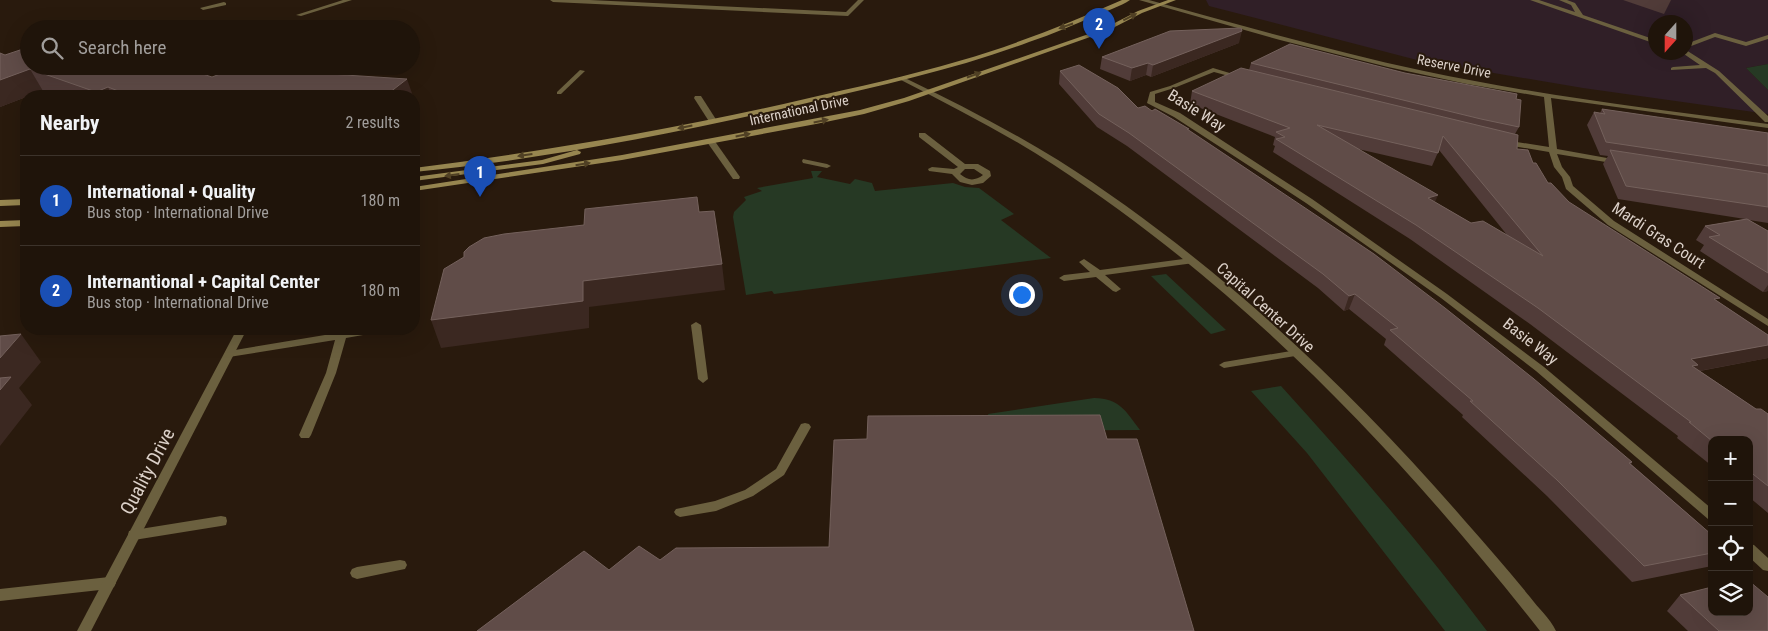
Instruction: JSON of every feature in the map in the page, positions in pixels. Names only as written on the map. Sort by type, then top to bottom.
[{"type":"main road","name":"International Drive","points":[[420,169],[619,139],[713,121],[903,79],[965,61],[1076,22],[1127,0]]},
{"type":"main road","name":"International Drive","points":[[420,188],[629,157],[823,120],[903,101],[1105,30],[1174,0]]},
{"type":"main road","points":[[420,179],[543,162],[619,139]]},
{"type":"main road","points":[[0,203],[20,202]]},
{"type":"main road","points":[[0,224],[20,222]]},
{"type":"street","points":[[299,15],[349,0]]},
{"type":"street","points":[[553,0],[848,14],[861,0]]},
{"type":"street","name":"Reserve Drive","points":[[1142,0],[1372,61],[1477,84],[1768,126]]},
{"type":"street","points":[[1534,0],[1580,18],[1648,39]]},
{"type":"street","points":[[1562,0],[1573,4],[1580,18]]},
{"type":"street","points":[[203,8],[224,4]]},
{"type":"street","points":[[1693,43],[1715,35],[1746,44],[1768,38]]},
{"type":"street","points":[[1693,57],[1717,72],[1768,120]]},
{"type":"street","points":[[1674,69],[1708,66]]},
{"type":"street","points":[[559,93],[582,70]]},
{"type":"street","name":"Basie Way","points":[[1250,79],[1213,70],[1152,93],[1151,103],[1177,116],[1309,201],[1444,296],[1540,369],[1708,513]]},
{"type":"street","name":"Capital Center Drive","points":[[903,79],[979,117],[1074,174],[1192,261],[1297,353],[1367,423],[1441,503],[1549,631]]},
{"type":"street","name":"Mardi Gras Court","points":[[1547,95],[1553,152],[1558,167],[1566,177],[1570,187],[1595,211],[1611,223],[1768,323]]},
{"type":"street","points":[[698,98],[713,121]]},
{"type":"street","points":[[922,135],[960,169],[932,169]]},
{"type":"street","points":[[1494,140],[1623,163]]},
{"type":"street","points":[[711,142],[736,176]]},
{"type":"street","points":[[806,161],[827,166]]},
{"type":"street","points":[[1064,278],[1192,261]]},
{"type":"street","points":[[1084,262],[1116,289]]},
{"type":"street","points":[[696,326],[703,379]]},
{"type":"street","name":"Quality Drive","points":[[84,631],[239,335]]},
{"type":"street","points":[[229,354],[327,335]]},
{"type":"street","points":[[305,435],[331,373],[342,335]]},
{"type":"street","points":[[1224,365],[1297,353]]},
{"type":"street","points":[[680,512],[716,506],[749,493],[780,472],[805,428]]},
{"type":"street","points":[[134,535],[221,521]]},
{"type":"street","points":[[1753,553],[1768,566]]},
{"type":"street","points":[[357,573],[400,564]]},
{"type":"street","points":[[0,595],[109,583]]},
{"type":"shaded area","points":[[1206,0],[1768,0],[1768,64],[1746,68],[1768,90],[1768,114],[1583,88],[1417,60],[1209,6]]},
{"type":"green space","points":[[1768,64],[1768,90],[1746,68]]},
{"type":"green space","points":[[811,171],[822,171],[817,177],[850,184],[855,179],[872,183],[875,191],[953,183],[965,187],[979,188],[1014,214],[1001,220],[1051,258],[774,294],[772,291],[746,295],[733,217],[734,212],[746,200],[744,197],[762,191],[757,188],[813,178]]},
{"type":"green space","points":[[1166,274],[1226,330],[1211,334],[1151,276]]},
{"type":"green space","points":[[1281,386],[1387,506],[1487,631],[1445,631],[1307,453],[1251,391]]},
{"type":"green space","points":[[1094,398],[1116,403],[1126,411],[1140,430],[994,431],[988,414]]},
{"type":"building","points":[[1241,28],[1242,31],[1153,65],[1148,63],[1132,68],[1102,57],[1170,31]]},
{"type":"building","points":[[1290,44],[1405,73],[1517,94],[1516,99],[1521,100],[1519,127],[1251,63]]},
{"type":"building","points":[[20,50],[20,73],[0,80],[0,53],[5,55]]},
{"type":"building","points":[[1079,65],[1118,88],[1138,108],[1145,106],[1152,111],[1155,109],[1189,129],[1187,129],[1374,254],[1534,379],[1632,462],[1629,463],[1708,532],[1708,554],[1644,566],[1557,480],[1470,401],[1473,401],[1390,330],[1398,328],[1355,294],[1349,296],[1323,274],[1129,133],[1099,114],[1060,71]]},
{"type":"building","points":[[1241,68],[1518,135],[1517,149],[1528,150],[1533,163],[1536,163],[1548,183],[1551,183],[1569,202],[1720,298],[1714,299],[1768,335],[1768,345],[1691,359],[1698,365],[1692,366],[1756,409],[1761,409],[1768,414],[1768,486],[1753,474],[1753,436],[1708,436],[1708,438],[1689,422],[1691,422],[1538,308],[1416,225],[1276,139],[1285,137],[1276,132],[1290,128],[1192,91]],"holes":[[[1317,125],[1438,153],[1443,136],[1543,256],[1483,221],[1471,223],[1428,198],[1438,195]]]},
{"type":"building","points":[[47,75],[206,75],[212,77],[217,75],[345,75],[407,79],[393,90],[116,90],[108,87],[101,90],[90,90]]},
{"type":"building","points":[[1602,109],[1768,133],[1768,166],[1606,142],[1594,112],[1605,114]]},
{"type":"building","points":[[1610,150],[1768,174],[1768,207],[1626,186]]},
{"type":"building","points":[[697,197],[699,212],[714,211],[722,264],[583,281],[583,301],[431,320],[444,269],[464,257],[464,252],[469,247],[484,238],[584,225],[585,209]]},
{"type":"building","points":[[1747,219],[1768,231],[1768,273],[1709,237],[1720,235],[1705,226]]},
{"type":"building","points":[[20,335],[0,358],[0,336]]},
{"type":"building","points":[[11,377],[0,390],[0,378]]},
{"type":"building","points":[[1100,415],[1107,439],[1137,439],[1194,631],[477,631],[584,551],[609,570],[639,546],[660,560],[676,548],[829,547],[834,440],[867,439],[868,416]]},
{"type":"building","points":[[1753,584],[1768,597],[1768,631],[1719,631],[1680,595],[1708,588],[1708,616],[1753,616]]},
{"type":"place","name":"Internantional + Capital Center","points":[[1099,49]]},
{"type":"place","name":"International + Quality","points":[[480,197]]}]
